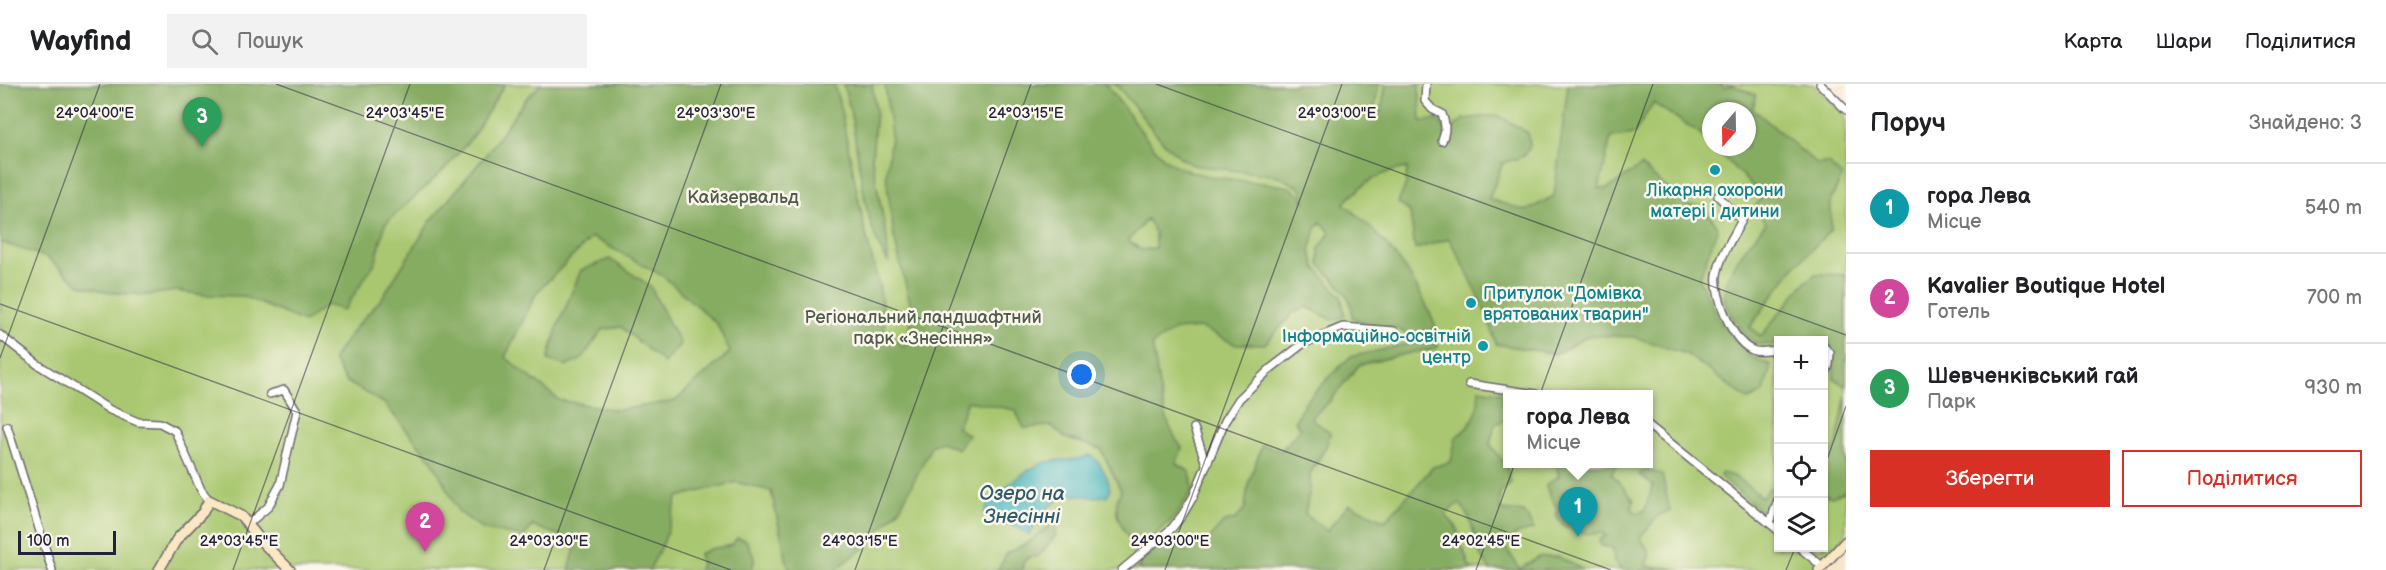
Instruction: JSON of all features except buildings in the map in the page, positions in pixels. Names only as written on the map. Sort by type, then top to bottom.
[{"type":"street","points":[[1426,84],[1425,101],[1432,109],[1442,114],[1445,122],[1446,131],[1443,141]]},
{"type":"street","points":[[1820,84],[1846,110]]},
{"type":"street","points":[[1718,196],[1742,220],[1718,272],[1718,293],[1724,313],[1733,330],[1749,348],[1758,351],[1774,350]]},
{"type":"street","points":[[1122,570],[1172,528],[1183,514],[1225,421],[1239,399],[1270,369],[1304,344],[1343,327],[1394,332]]},
{"type":"street","points":[[0,335],[37,364],[110,410],[138,422],[160,423],[175,431],[201,489],[209,500],[241,516],[263,543],[290,570]]},
{"type":"street","points":[[1469,384],[1509,390]]},
{"type":"street","points":[[248,524],[268,507],[280,485],[297,411],[284,390],[270,394]]},
{"type":"street","points":[[7,426],[52,570]]},
{"type":"street","points":[[1194,428],[1206,464]]},
{"type":"street","points":[[1653,429],[1774,526]]},
{"type":"street","points":[[159,570],[177,539],[203,512],[209,500]]},
{"type":"street","points":[[203,512],[224,506]]},
{"type":"street","points":[[1770,523],[1774,513]]},
{"type":"street","points":[[1804,552],[1821,568],[1846,541]]},
{"type":"green space","name":"Регіональний ландшафтний парк «Знесіння»","points":[[0,84],[1813,84],[1846,116],[1846,535],[1814,570],[0,570]]},
{"type":"green space","points":[[0,84],[505,84],[473,136],[445,169],[385,224],[376,261],[344,310],[327,305],[304,322],[243,296],[205,295],[176,291],[147,295],[111,293],[80,285],[46,257],[0,242]]},
{"type":"green space","name":"Кайзервальд","points":[[541,84],[834,84],[880,290],[885,332],[903,347],[911,339],[911,307],[894,237],[886,175],[891,136],[885,84],[1105,84],[1155,149],[1175,165],[1206,175],[1289,187],[1299,194],[1305,203],[1302,189],[1279,176],[1193,165],[1160,139],[1115,84],[1379,84],[1374,111],[1381,112],[1386,84],[1419,84],[1421,121],[1438,120],[1447,133],[1464,119],[1498,115],[1528,133],[1530,146],[1524,156],[1503,163],[1489,199],[1526,211],[1554,196],[1568,84],[1595,86],[1596,84],[1720,84],[1724,88],[1732,85],[1756,95],[1754,102],[1702,102],[1702,136],[1653,103],[1634,134],[1611,137],[1599,188],[1607,189],[1641,166],[1688,206],[1702,206],[1718,227],[1699,279],[1721,323],[1749,356],[1771,365],[1764,392],[1749,400],[1686,354],[1634,337],[1590,335],[1556,354],[1496,344],[1476,290],[1449,239],[1415,249],[1410,212],[1398,203],[1406,184],[1407,168],[1388,172],[1372,180],[1344,204],[1373,230],[1398,260],[1419,292],[1436,328],[1417,339],[1396,328],[1368,326],[1352,317],[1347,295],[1319,264],[1319,249],[1330,232],[1321,222],[1316,228],[1310,251],[1316,268],[1341,296],[1345,316],[1333,320],[1307,307],[1293,313],[1265,344],[1235,344],[1201,328],[1174,330],[1152,345],[1161,399],[1174,436],[1182,448],[1176,463],[1190,472],[1193,489],[1176,516],[1136,551],[1117,514],[1117,499],[1121,491],[1101,449],[1065,438],[1052,426],[1024,428],[1015,410],[968,401],[957,427],[968,435],[958,449],[941,442],[932,445],[900,508],[866,546],[835,570],[789,570],[771,491],[736,482],[678,497],[663,544],[649,570],[569,570],[577,541],[532,526],[524,537],[484,530],[459,512],[433,462],[384,403],[345,381],[333,359],[355,328],[382,298],[430,222],[485,156],[525,100]],"holes":[[[1147,219],[1155,233],[1155,248],[1142,250],[1128,241]],[[592,237],[663,276],[717,324],[730,352],[675,401],[617,410],[559,400],[505,357],[537,292]]]},
{"type":"green space","points":[[843,84],[872,84],[876,111],[872,159],[887,238],[888,262],[870,223],[849,104]]},
{"type":"green space","points":[[1756,112],[1817,164],[1828,163],[1842,177],[1831,200],[1831,230],[1794,267],[1750,327],[1761,336],[1801,287],[1815,274],[1846,275],[1846,387],[1834,378],[1833,354],[1828,336],[1774,336],[1774,345],[1756,343],[1744,333],[1727,308],[1724,294],[1729,276],[1740,256],[1766,223],[1753,209],[1763,196],[1722,156],[1756,156]]},
{"type":"green space","points":[[610,259],[650,286],[680,344],[664,363],[621,327],[602,330],[582,359],[567,366],[548,360],[557,328],[581,270]]},
{"type":"green space","points":[[1436,341],[1438,347],[1359,365],[1330,401],[1311,418],[1330,433],[1326,447],[1310,474],[1310,489],[1305,514],[1327,531],[1349,504],[1385,521],[1433,467],[1451,462],[1456,437],[1468,427],[1475,416],[1479,389],[1503,392],[1503,421],[1495,424],[1490,444],[1503,462],[1503,468],[1507,468],[1511,483],[1500,492],[1500,510],[1524,512],[1534,529],[1517,534],[1504,545],[1520,569],[1539,557],[1559,557],[1583,570],[1491,570],[1480,553],[1470,520],[1459,503],[1445,515],[1456,526],[1469,566],[1474,570],[1143,570],[1137,567],[1163,542],[1186,551],[1210,538],[1223,523],[1237,518],[1245,508],[1248,485],[1262,445],[1281,451],[1300,429],[1295,421],[1304,403],[1350,357],[1408,344]]},
{"type":"green space","points":[[1846,395],[1846,491],[1832,497],[1828,496],[1828,456],[1836,446]]},
{"type":"green space","points":[[1557,468],[1615,468],[1611,473],[1634,500],[1632,509],[1637,513],[1645,510],[1653,486],[1639,474],[1647,470],[1662,474],[1670,511],[1659,515],[1640,537],[1650,553],[1646,566],[1679,570],[1621,570],[1614,561],[1613,548],[1602,546],[1599,541],[1606,536],[1602,533],[1589,534],[1576,531],[1559,521],[1556,516],[1558,509],[1546,485],[1559,476]]},
{"type":"green space","points":[[1721,473],[1734,476],[1762,497],[1769,488],[1774,488],[1774,508],[1771,516],[1764,514],[1720,476]]},
{"type":"green space","points":[[1056,521],[1056,535],[1038,557],[1030,557],[1023,562],[1023,570],[998,570],[1007,553],[1026,544]]},
{"type":"green space","points":[[737,538],[746,540],[755,559],[751,570],[699,570],[701,563],[699,554],[710,549],[732,545]]},
{"type":"water","name":"Озеро на Знесінні","points":[[1089,455],[1100,465],[1106,475],[1110,486],[1107,496],[1068,494],[1051,505],[1029,535],[1013,525],[984,514],[986,508],[999,493],[1036,466],[1050,461],[1078,459]]},
{"type":"place","name":"Шевченківський гай","points":[[202,147]]},
{"type":"place","name":"Лікарня охорони матері і дитини","points":[[1715,170]]},
{"type":"place","name":"Притулок \"Домівка врятованих тварин\"","points":[[1471,303]]},
{"type":"place","name":"Інформаційно-освітній центр","points":[[1483,346]]},
{"type":"place","name":"гора Лева","points":[[1578,537]]},
{"type":"place","name":"Kavalier Boutique Hotel","points":[[425,552]]}]
